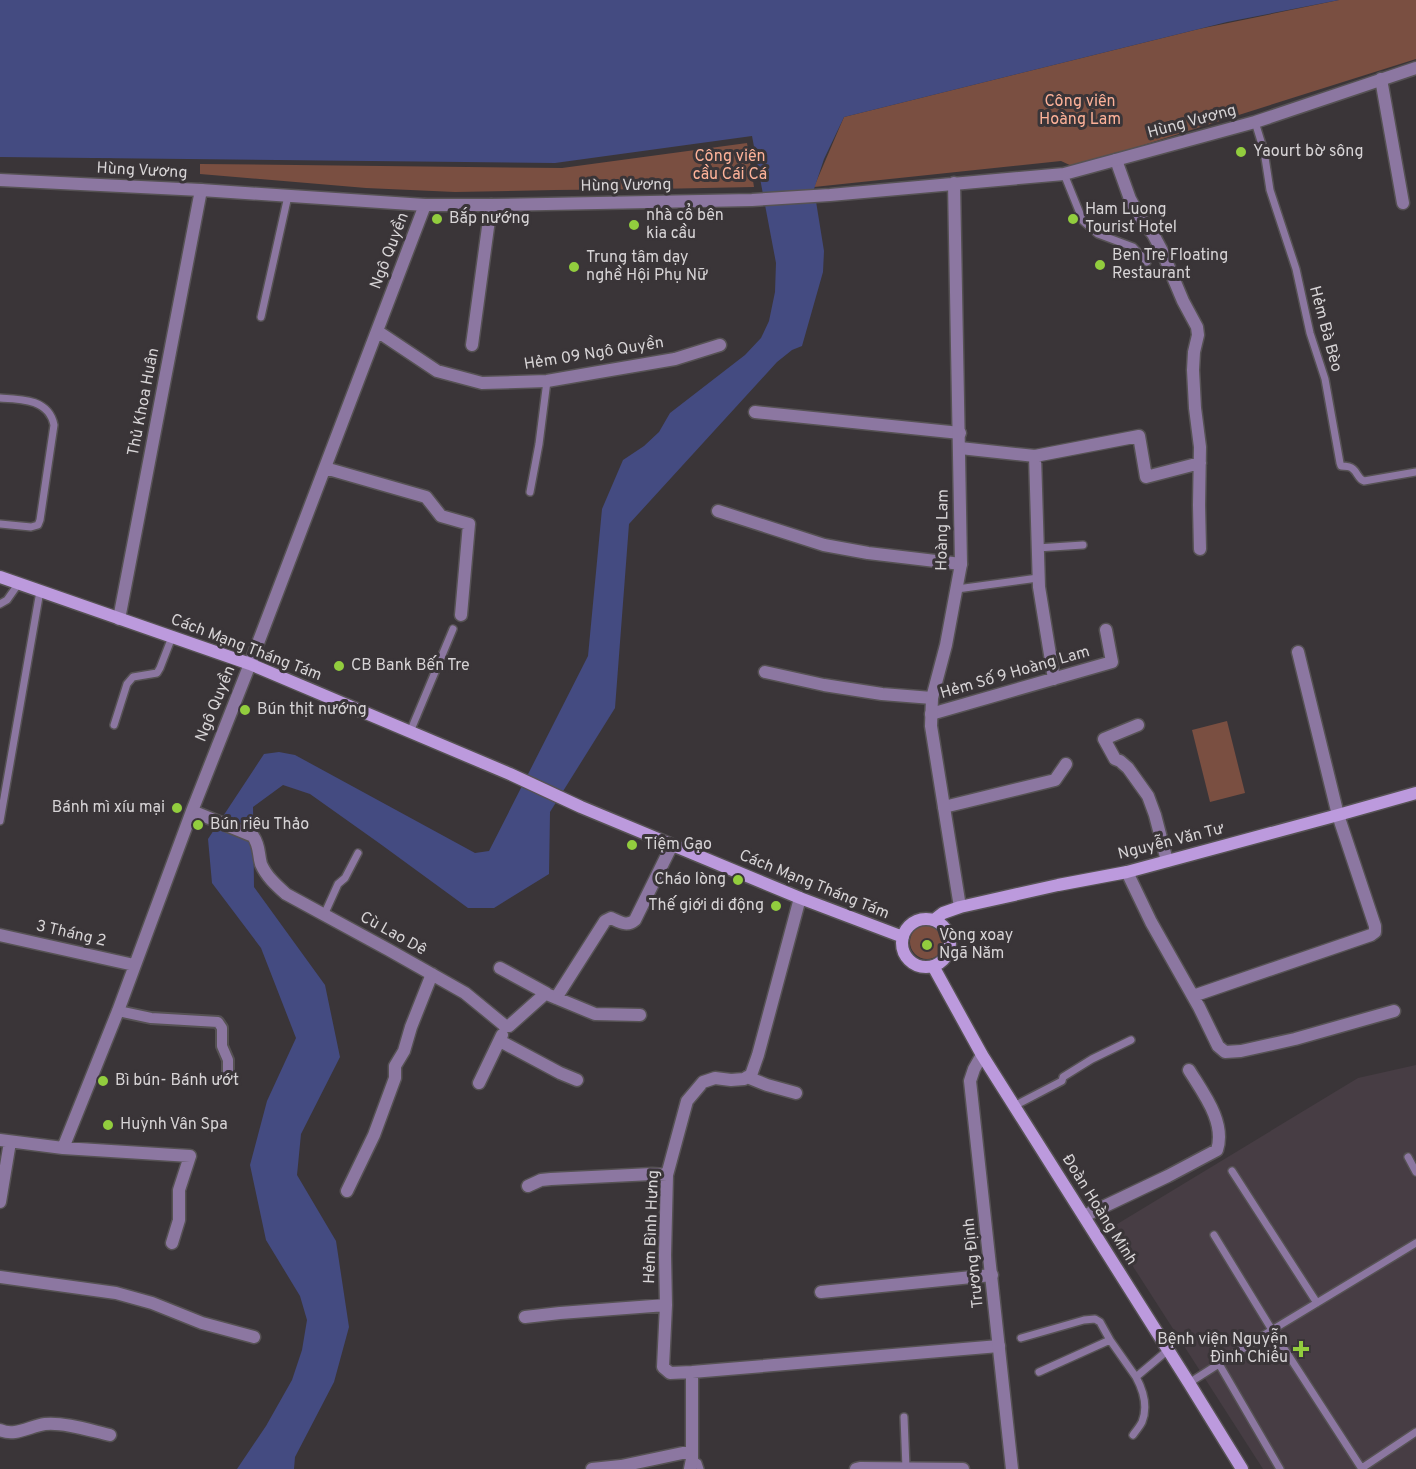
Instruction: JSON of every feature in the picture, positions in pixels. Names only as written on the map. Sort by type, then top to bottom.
[{"type":"main road","name":"Cách Mạng Tháng Tám","points":[[0,577],[250,664],[510,774],[581,807],[800,898],[903,937]]},
{"type":"main road","name":"Nguyễn Văn Tư","points":[[934,920],[943,913],[960,907],[1126,872],[1416,793]]},
{"type":"main road","points":[[918,920],[934,920],[946,929],[950,943],[949,951],[933,966],[916,965],[904,953],[903,937],[911,924],[918,920]]},
{"type":"main road","name":"Đoàn Hoàng Minh","points":[[933,966],[982,1055],[1189,1383],[1238,1468]]},
{"type":"street","name":"Hùng Vương","points":[[0,180],[201,190],[425,205],[753,200],[830,195],[1064,174],[1255,122],[1416,68]]},
{"type":"street","points":[[1381,79],[1402,203]]},
{"type":"street","points":[[1116,160],[1130,199],[1162,251],[1183,301],[1197,327],[1193,370],[1200,447],[1200,549]]},
{"type":"street","name":"Hoàng Lam","points":[[954,183],[961,564],[946,645],[932,698],[930,726],[960,907]]},
{"type":"street","name":"Thủ Khoa Huân","points":[[119,619],[201,190]]},
{"type":"street","name":"Ngô Quyền","points":[[63,1148],[118,1011],[192,811],[425,205]]},
{"type":"street","points":[[471,345],[491,205]]},
{"type":"street","name":"Hẻm 09 Ngô Quyền","points":[[377,331],[437,371],[482,384],[547,381],[675,359],[720,345]]},
{"type":"street","points":[[755,412],[960,433]]},
{"type":"street","points":[[960,448],[1035,456],[1139,436],[1146,477],[1200,463]]},
{"type":"street","points":[[1035,456],[1038,578],[1054,679]]},
{"type":"street","points":[[325,468],[426,497],[441,516],[469,524],[461,615]]},
{"type":"street","points":[[718,511],[824,545],[867,553],[961,564]]},
{"type":"street","name":"Hẻm Số 9 Hoàng Lam","points":[[931,714],[1112,662],[1106,630]]},
{"type":"street","points":[[1193,996],[1375,932],[1338,815],[1298,652]]},
{"type":"street","points":[[765,672],[824,685],[882,694],[932,698]]},
{"type":"street","points":[[1138,725],[1104,739],[1115,759],[1128,768],[1148,796],[1167,861]]},
{"type":"street","points":[[944,807],[1055,780],[1066,764]]},
{"type":"street","name":"Cù Lao Dê","points":[[192,811],[254,836],[258,843],[262,866],[271,880],[286,894],[465,993],[507,1026]]},
{"type":"street","points":[[479,1083],[507,1026],[551,996],[605,921],[611,918],[631,924],[635,921],[672,845]]},
{"type":"street","points":[[1126,872],[1218,1046],[1225,1052],[1241,1051],[1295,1039],[1394,1011]]},
{"type":"street","points":[[747,1077],[751,1075],[758,1055],[800,898]]},
{"type":"street","name":"3 Tháng 2","points":[[0,935],[134,965]]},
{"type":"street","points":[[500,968],[551,996],[595,1014],[640,1016]]},
{"type":"street","points":[[347,1191],[374,1135],[395,1078],[395,1065],[404,1051],[432,974]]},
{"type":"street","points":[[118,1011],[151,1018],[218,1022],[222,1028],[222,1046],[228,1060],[228,1079]]},
{"type":"street","points":[[500,1041],[577,1080]]},
{"type":"street","name":"Trương Định","points":[[982,1055],[970,1081],[1012,1469]]},
{"type":"street","points":[[1084,1216],[1217,1150],[1219,1135],[1217,1120],[1189,1070]]},
{"type":"street","points":[[747,1077],[796,1093]]},
{"type":"street","name":"Hẻm Bình Hưng","points":[[692,1372],[670,1373],[663,1368],[667,1175],[687,1101],[703,1082],[715,1078],[731,1080],[747,1077]]},
{"type":"street","points":[[0,1202],[5,1141],[63,1148],[190,1156],[179,1190],[179,1220],[172,1243]]},
{"type":"street","points":[[528,1186],[541,1180],[551,1179],[667,1175]]},
{"type":"street","points":[[821,1292],[992,1275]]},
{"type":"street","points":[[0,1278],[116,1293],[152,1303],[202,1323],[254,1337]]},
{"type":"street","points":[[525,1317],[560,1312],[666,1305]]},
{"type":"street","points":[[592,1469],[694,1462],[692,1372],[999,1346]]},
{"type":"street","points":[[0,1430],[9,1433],[44,1424],[55,1424],[111,1435]]},
{"type":"street","points":[[856,1469],[963,1469]]},
{"type":"lane","name":"Hẻm Bà Bèo","points":[[1255,122],[1264,152],[1270,190],[1296,269],[1310,333],[1325,379],[1341,466],[1351,467],[1364,481],[1416,472]]},
{"type":"lane","points":[[1064,174],[1083,221],[1098,234],[1133,247],[1147,262]]},
{"type":"lane","points":[[261,317],[288,196]]},
{"type":"lane","points":[[530,492],[547,381]]},
{"type":"lane","points":[[0,398],[23,400],[40,405],[50,412],[54,424],[38,525],[31,527],[0,524]]},
{"type":"lane","points":[[1037,548],[1083,545]]},
{"type":"lane","points":[[957,589],[1038,578]]},
{"type":"lane","points":[[0,604],[7,600],[19,583]]},
{"type":"lane","points":[[0,821],[40,591]]},
{"type":"lane","points":[[410,732],[453,629]]},
{"type":"lane","points":[[114,725],[127,684],[133,677],[157,673],[171,637]]},
{"type":"lane","points":[[324,915],[338,884],[345,878],[358,853]]},
{"type":"lane","points":[[1014,1106],[1062,1081],[1063,1077],[1092,1059],[1131,1040]]},
{"type":"lane","points":[[1408,1157],[1416,1172]]},
{"type":"lane","points":[[1232,1171],[1317,1303]]},
{"type":"lane","points":[[1214,1235],[1362,1469],[1416,1432]]},
{"type":"lane","points":[[1189,1383],[1416,1243]]},
{"type":"lane","points":[[1021,1338],[1084,1320],[1095,1319],[1100,1322],[1141,1387],[1144,1411],[1142,1422],[1133,1435]]},
{"type":"lane","points":[[1039,1372],[1110,1340]]},
{"type":"lane","points":[[1136,1377],[1168,1350]]},
{"type":"lane","points":[[1219,1364],[1280,1469]]},
{"type":"lane","points":[[904,1417],[906,1468]]},
{"type":"shaded area","name":"Bệnh viện Nguyễn Đình Chiểu","points":[[1416,1065],[1416,1469],[1263,1469],[1109,1229],[1358,1078]]},
{"type":"green space","name":"Công viên Hoàng Lam","points":[[1339,0],[1416,0],[1416,59],[1074,167],[1061,161],[814,187],[844,117],[1199,29]]},
{"type":"green space","name":"Công viên cầu Cái Cá","points":[[747,143],[754,187],[455,192],[366,188],[200,174],[200,164],[562,168]]},
{"type":"green space","points":[[1227,721],[1245,793],[1210,802],[1192,730]]},
{"type":"green space","points":[[927,925],[939,930],[944,942],[939,954],[927,959],[915,954],[910,942],[915,930]]},
{"type":"water","points":[[0,0],[1339,0],[1227,22],[844,117],[824,159],[814,189],[824,251],[823,272],[802,346],[792,350],[777,362],[629,524],[615,708],[550,812],[549,874],[494,908],[468,908],[310,794],[283,785],[253,807],[254,887],[325,985],[340,1057],[301,1134],[297,1175],[336,1241],[349,1327],[334,1382],[295,1457],[294,1469],[237,1469],[266,1426],[292,1380],[302,1350],[307,1320],[300,1296],[266,1240],[250,1165],[267,1101],[296,1038],[261,948],[212,883],[208,839],[264,754],[279,752],[295,755],[475,853],[489,851],[588,656],[602,509],[623,460],[644,446],[659,432],[670,413],[745,355],[761,338],[769,321],[775,292],[776,263],[752,136],[555,163],[0,157]]},
{"type":"place","name":"Yaourt bờ sông","points":[[1241,152]]},
{"type":"place","name":"Bắp nướng","points":[[437,219]]},
{"type":"place","name":"Ham Luong Tourist Hotel","points":[[1073,219]]},
{"type":"place","name":"nhà cổ bên kia cầu","points":[[634,225]]},
{"type":"place","name":"Ben Tre Floating Restaurant","points":[[1100,265]]},
{"type":"place","name":"Trung tâm dạy nghề Hội Phụ Nữ","points":[[574,267]]},
{"type":"place","name":"CB Bank Bến Tre","points":[[339,666]]},
{"type":"place","name":"Bún thịt nướng","points":[[245,710]]},
{"type":"place","name":"Bánh mì xíu mại","points":[[177,808]]},
{"type":"place","name":"Bún riêu Thảo","points":[[198,825]]},
{"type":"place","name":"Tiệm Gạo","points":[[632,845]]},
{"type":"place","name":"Cháo lòng","points":[[738,880]]},
{"type":"place","name":"Thế giới di động","points":[[776,906]]},
{"type":"place","name":"Vòng xoay Ngã Năm","points":[[927,945]]},
{"type":"place","name":"Bì bún- Bánh ướt","points":[[103,1081]]},
{"type":"place","name":"Huỳnh Vân Spa","points":[[108,1125]]},
{"type":"place","name":"Bệnh viện Nguyễn Đình Chiểu","points":[[1301,1349]]}]
